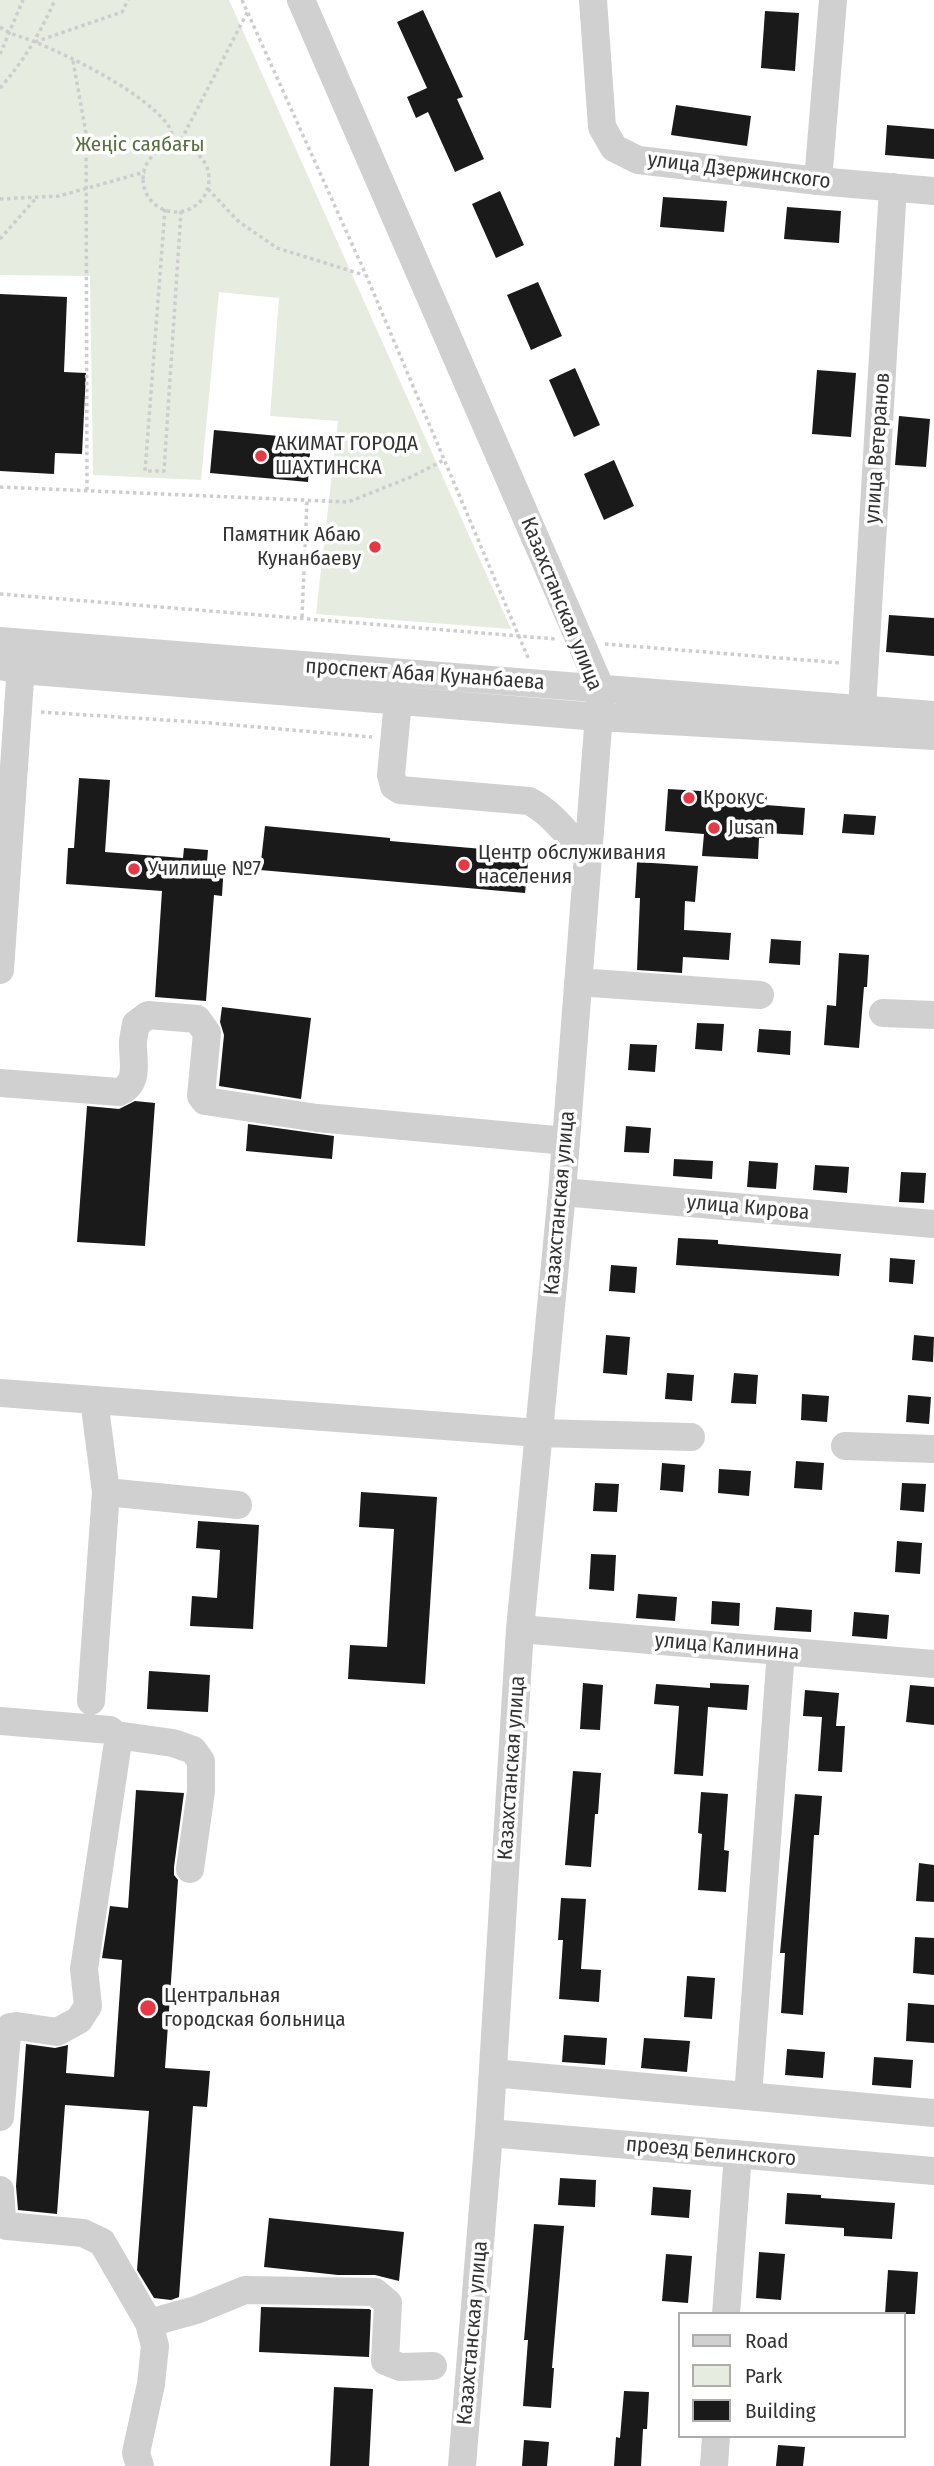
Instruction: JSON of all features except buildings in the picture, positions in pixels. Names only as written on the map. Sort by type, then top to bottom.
[{"type":"street","name":"Казахстанская улица","points":[[300,0],[601,689],[562,1192],[520,1629],[489,2133],[462,2466]]},
{"type":"street","name":"улица Дзержинского","points":[[593,0],[602,127],[614,148],[638,160],[818,181],[934,191]]},
{"type":"street","points":[[818,181],[832,0]]},
{"type":"street","name":"улица Ветеранов","points":[[862,709],[893,187]]},
{"type":"street","points":[[0,970],[6,807],[18,710],[11,655]]},
{"type":"street","name":"проспект Абая Кунанбаева","points":[[11,655],[540,684],[934,715]]},
{"type":"street","name":"проспект Абая Кунанбаева","points":[[11,655],[398,701],[598,717],[934,736]]},
{"type":"street","points":[[398,701],[391,780],[394,786],[400,790],[528,801],[553,818],[587,856]]},
{"type":"street","points":[[578,982],[760,995]]},
{"type":"street","points":[[883,1013],[934,1015]]},
{"type":"street","points":[[0,1083],[119,1092],[127,1089],[134,1077],[133,1040],[136,1024],[148,1015],[197,1019],[207,1033],[201,1096],[205,1101],[317,1118],[566,1141]]},
{"type":"street","name":"улица Кирова","points":[[562,1192],[934,1224]]},
{"type":"street","points":[[0,1393],[539,1433],[691,1437]]},
{"type":"street","points":[[91,1701],[106,1492],[94,1400]]},
{"type":"street","points":[[845,1447],[934,1449]]},
{"type":"street","points":[[106,1492],[239,1505]]},
{"type":"street","name":"улица Калинина","points":[[520,1629],[934,1664]]},
{"type":"street","points":[[748,2096],[781,1651]]},
{"type":"street","points":[[0,1721],[110,1730],[116,1735],[173,1743],[193,1750],[201,1761],[201,1791],[190,1870]]},
{"type":"street","points":[[0,2117],[7,2034],[10,2027],[57,2032],[79,2020],[88,2006],[84,1969],[118,1742],[116,1735]]},
{"type":"street","points":[[493,2073],[934,2113]]},
{"type":"street","name":"проезд Белинского","points":[[489,2133],[934,2171]]},
{"type":"street","points":[[726,2312],[738,2154]]},
{"type":"street","points":[[0,2190],[2,2219],[7,2226],[83,2233],[102,2242],[149,2323],[155,2346],[151,2384],[136,2454],[140,2466]]},
{"type":"street","points":[[149,2323],[196,2311],[246,2290],[375,2292],[388,2303],[384,2361],[400,2367],[433,2366]]},
{"type":"street","points":[[714,2466],[716,2438]]},
{"type":"path","points":[[0,54],[23,0]]},
{"type":"path","points":[[0,88],[35,42],[55,0]]},
{"type":"path","points":[[35,42],[122,12],[128,0]]},
{"type":"path","points":[[242,0],[366,275],[540,684]]},
{"type":"path","points":[[176,146],[247,11]]},
{"type":"path","points":[[0,27],[123,86],[146,103],[170,127],[176,146]]},
{"type":"path","points":[[73,61],[86,134],[87,491]]},
{"type":"path","points":[[176,146],[190,149],[204,161],[209,178],[208,189],[198,203],[181,211],[165,209],[149,196],[145,188],[145,172],[149,161],[163,149],[176,146]]},
{"type":"path","points":[[0,199],[59,197],[145,172]]},
{"type":"path","points":[[208,189],[238,220],[277,248],[366,275]]},
{"type":"path","points":[[0,239],[37,197]]},
{"type":"path","points":[[165,209],[145,471],[164,471],[181,211]]},
{"type":"path","points":[[0,487],[348,502],[411,477],[444,460]]},
{"type":"path","points":[[302,618],[307,501]]},
{"type":"path","points":[[0,594],[518,634],[580,642],[864,665]]},
{"type":"path","points":[[18,710],[395,739]]},
{"type":"green space","name":"Жеңіс саябағы","points":[[0,0],[229,0],[511,629],[316,614],[338,421],[270,416],[279,298],[219,292],[201,480],[93,475],[90,276],[0,275]]},
{"type":"place","name":"АКИМАТ ГОРОДА ШАХТИНСКА","points":[[261,456]]},
{"type":"place","name":"Памятник Абаю Кунанбаеву","points":[[375,547]]},
{"type":"place","name":"Крокус","points":[[689,798]]},
{"type":"place","name":"Jusan","points":[[714,828]]},
{"type":"place","name":"Центр обслуживания населения","points":[[464,865]]},
{"type":"place","name":"Училище №7","points":[[134,869]]},
{"type":"place","name":"Центральная городская больница","points":[[148,2008]]}]
